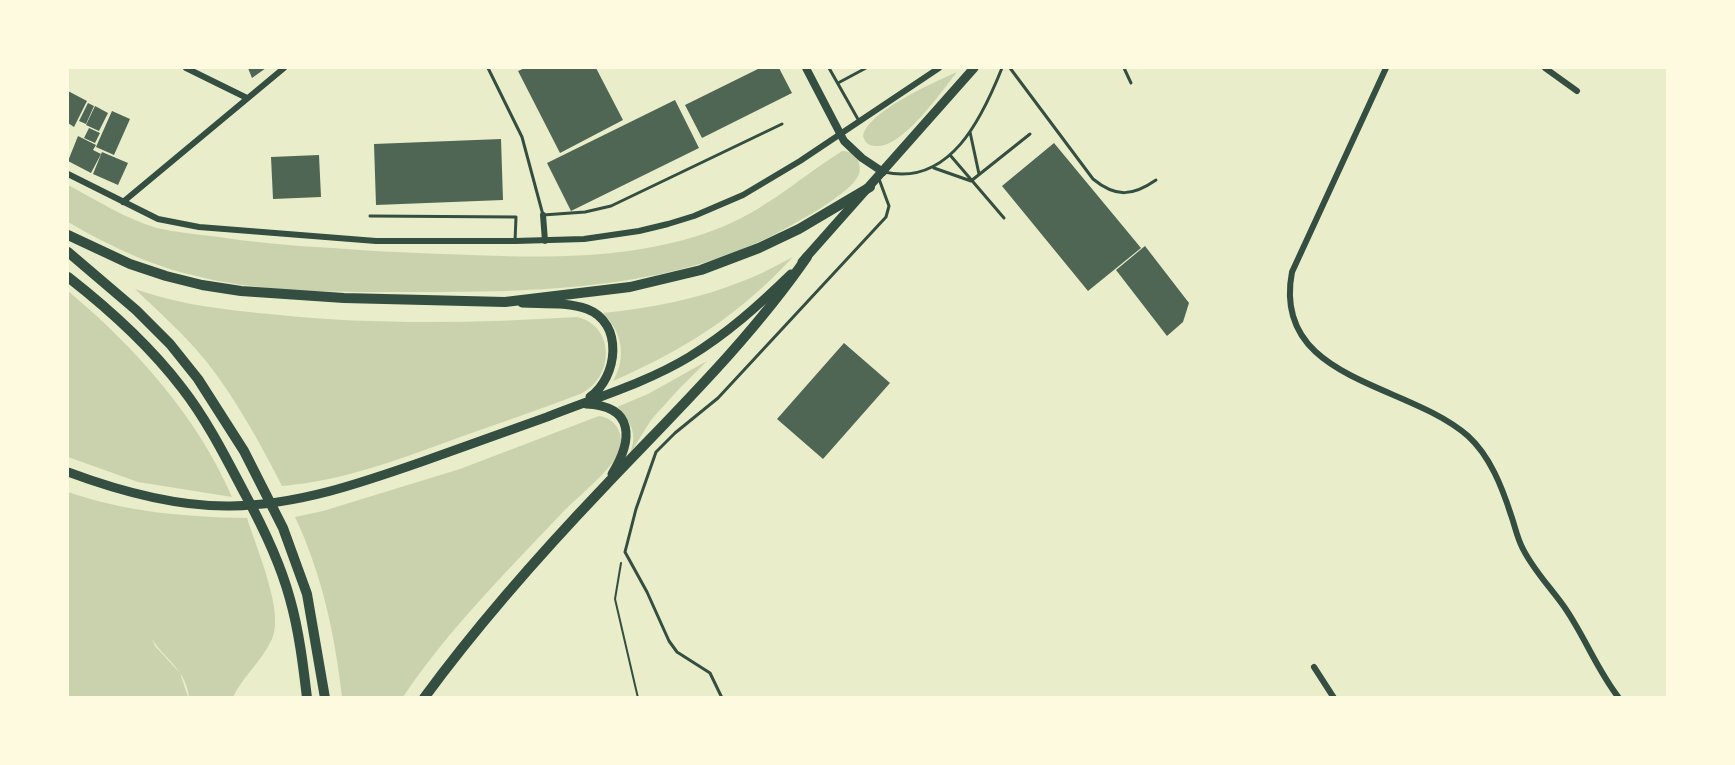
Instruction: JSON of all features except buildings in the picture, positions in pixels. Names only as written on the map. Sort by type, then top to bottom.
[{"type":"highway","points":[[68,235],[130,264],[166,276],[241,291],[344,298],[505,302],[630,286],[701,270],[759,248],[799,229],[870,187]]},
{"type":"highway","points":[[68,252],[127,302],[170,344],[198,379],[244,451],[283,528],[308,594],[325,698]]},
{"type":"highway","points":[[424,698],[492,611],[605,486],[752,330],[807,257]]},
{"type":"highway","points":[[68,277],[131,331],[182,388],[225,456],[263,527],[290,597],[301,646],[307,698]]},
{"type":"main road","points":[[68,472],[139,494],[170,501],[208,505],[258,504],[316,495],[395,471],[581,404],[660,371],[708,345],[751,312],[807,257],[974,68]]},
{"type":"main road","points":[[505,302],[585,308],[602,320],[608,328],[612,339],[612,367],[602,387],[581,404]]},
{"type":"main road","points":[[581,404],[611,408],[622,418],[625,426],[624,452],[605,486]]},
{"type":"street","points":[[186,68],[247,98]]},
{"type":"street","points":[[123,202],[284,68]]},
{"type":"street","points":[[806,68],[840,134],[880,175]]},
{"type":"street","points":[[68,174],[158,219],[178,224],[236,231],[376,241],[584,239],[639,231],[694,216],[743,195],[773,179],[939,68]]},
{"type":"street","points":[[1386,68],[1292,272],[1289,302],[1296,328],[1315,352],[1329,363],[1352,376],[1433,412],[1452,424],[1479,449],[1491,466],[1501,487],[1517,536],[1533,568],[1565,608],[1618,698]]},
{"type":"street","points":[[1545,68],[1577,91]]},
{"type":"street","points":[[543,215],[546,241]]},
{"type":"street","points":[[1314,667],[1334,698]]},
{"type":"lane","points":[[488,68],[522,137],[543,215],[585,212],[611,206],[782,124]]},
{"type":"lane","points":[[829,68],[859,121]]},
{"type":"lane","points":[[838,83],[866,68]]},
{"type":"lane","points":[[722,698],[710,673],[676,652],[625,552],[636,509],[656,452],[675,433],[718,398],[886,217],[889,206],[880,175],[908,175],[934,168],[950,155],[970,132],[1002,68]]},
{"type":"lane","points":[[1010,68],[1099,184],[1117,192],[1130,193],[1156,180]]},
{"type":"lane","points":[[1124,68],[1131,83]]},
{"type":"lane","points":[[970,132],[979,175]]},
{"type":"lane","points":[[971,181],[1030,134]]},
{"type":"lane","points":[[950,155],[1004,218]]},
{"type":"lane","points":[[934,168],[971,181]]},
{"type":"lane","points":[[370,216],[516,217],[515,241]]},
{"type":"lane","points":[[646,445],[656,452]]},
{"type":"path","points":[[625,552],[618,570],[615,599],[638,698]]},
{"type":"green space","points":[[957,72],[921,117],[898,138],[887,144],[876,146],[866,142],[863,136],[868,126],[889,107]]},
{"type":"green space","points":[[842,151],[853,154],[859,163],[860,172],[854,182],[821,208],[752,245],[705,262],[656,275],[556,288],[454,292],[351,292],[244,285],[218,281],[160,266],[113,246],[68,222],[68,185],[145,224],[184,233],[287,245],[367,250],[498,256],[587,255],[646,248],[675,242],[723,227],[759,208]]},
{"type":"green space","points":[[793,257],[773,278],[710,329],[664,356],[613,381],[620,363],[620,345],[615,328],[603,313],[656,305],[709,293],[749,279]]},
{"type":"green space","points":[[135,289],[171,300],[206,306],[316,318],[428,322],[577,317],[590,322],[599,331],[606,353],[599,377],[591,387],[580,394],[352,474],[282,486],[247,422],[206,361]]},
{"type":"green space","points":[[68,291],[117,335],[162,385],[201,439],[232,497],[138,482],[68,457]]},
{"type":"green space","points":[[707,361],[651,420],[628,457],[633,443],[632,430],[627,418],[617,407],[648,394]]},
{"type":"green space","points":[[599,416],[614,423],[620,433],[620,450],[616,457],[478,602],[420,672],[403,697],[342,697],[336,651],[326,605],[313,560],[295,517],[323,511],[460,469]]},
{"type":"green space","points":[[68,492],[134,509],[247,518],[268,580],[275,613],[275,628],[268,647],[233,697],[189,697],[180,674],[188,697],[68,697]]}]
